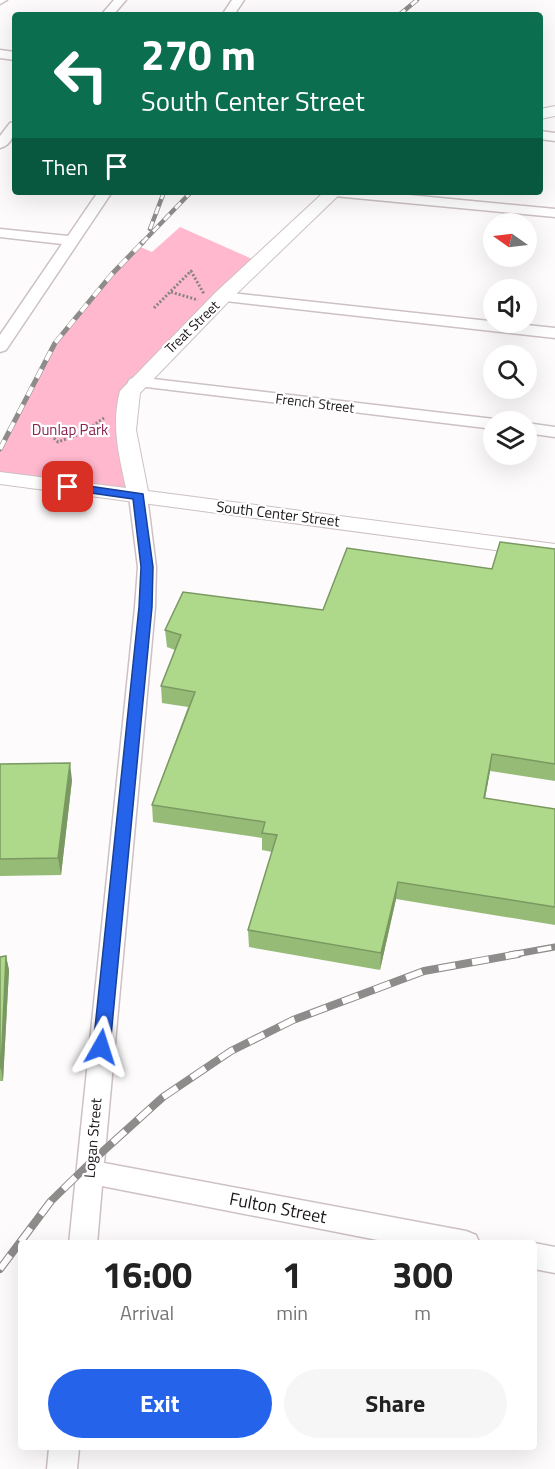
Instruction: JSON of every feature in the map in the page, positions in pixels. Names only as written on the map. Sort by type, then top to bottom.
[{"type":"street","points":[[0,144],[12,130]]},
{"type":"street","points":[[0,347],[103,195]]},
{"type":"street","name":"Treat Street","points":[[138,496],[125,426],[126,402],[130,391],[214,297],[331,195]]},
{"type":"street","points":[[366,195],[555,213]]},
{"type":"street","points":[[0,233],[71,241]]},
{"type":"street","points":[[214,297],[555,333]]},
{"type":"street","name":"French Street","points":[[136,382],[483,423]]},
{"type":"street","points":[[537,430],[555,432]]},
{"type":"street","name":"South Center Street","points":[[0,478],[555,551]]},
{"type":"street","name":"Logan Street","points":[[83,1240],[145,607],[147,567],[138,496]]},
{"type":"street","name":"Fulton Street","points":[[90,1172],[445,1240]]},
{"type":"street","points":[[537,1257],[555,1260]]},
{"type":"street","points":[[62,1469],[64,1450]]},
{"type":"path","points":[[154,308],[191,271],[214,297]]},
{"type":"path","points":[[170,292],[201,301]]},
{"type":"path","points":[[54,438],[58,442],[74,438],[91,429],[104,418]]},
{"type":"green space","name":"Dunlap Park","points":[[180,227],[259,262],[130,391],[138,496],[0,478],[0,449],[55,343],[138,246],[152,252]]},
{"type":"building","points":[[500,542],[555,549],[555,764],[492,754],[484,798],[555,809],[555,907],[398,882],[381,953],[248,930],[277,835],[262,833],[265,822],[152,805],[195,692],[161,686],[181,635],[165,630],[183,592],[323,610],[347,548],[492,569]]},
{"type":"building","points":[[70,763],[58,858],[0,859],[0,764]]},
{"type":"building","points":[[6,956],[1,1068],[0,1068],[0,957]]},
{"type":"railway","points":[[403,12],[417,0]]},
{"type":"railway","points":[[150,229],[163,195]]},
{"type":"railway","points":[[142,243],[188,195]]},
{"type":"railway","points":[[0,449],[55,343],[112,274],[143,242]]},
{"type":"railway","points":[[510,955],[555,947]]},
{"type":"railway","points":[[22,1240],[51,1201],[163,1097],[231,1051],[293,1020],[424,971],[518,954]]},
{"type":"railway","points":[[0,1269],[18,1245]]},
{"type":"route","points":[[68,487],[138,496],[145,535],[147,567],[145,607],[101,1047]]}]
